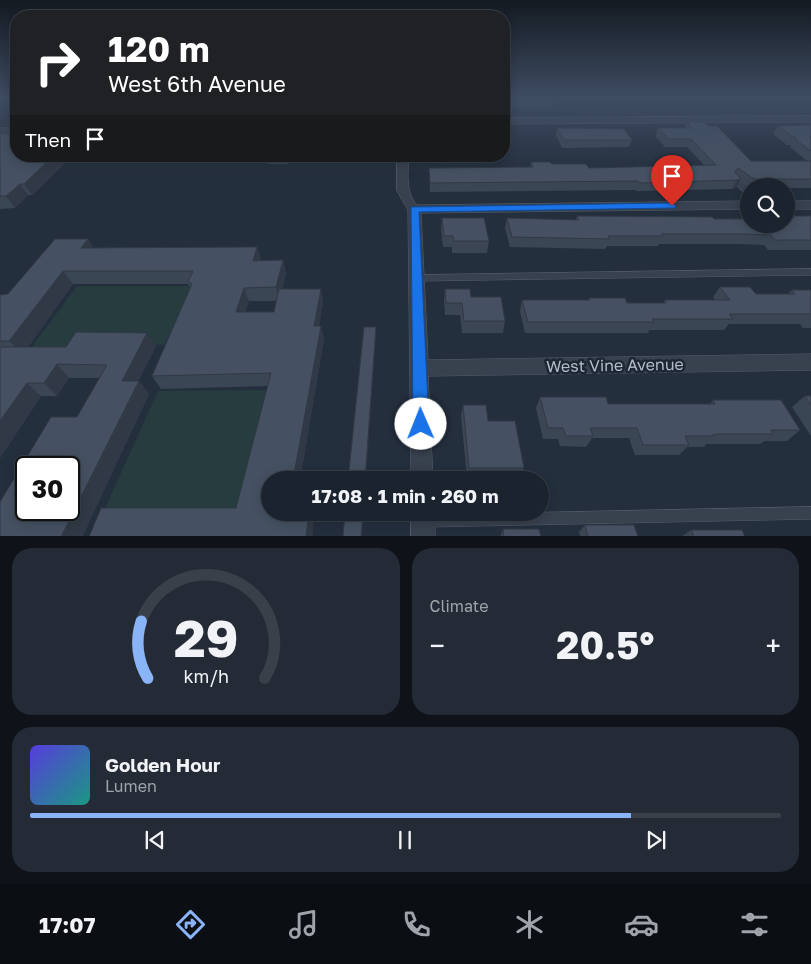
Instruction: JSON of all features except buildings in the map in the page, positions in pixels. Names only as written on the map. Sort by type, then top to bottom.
[{"type":"street","points":[[403,162],[402,194],[407,203],[414,209],[740,205]]},
{"type":"street","points":[[795,205],[811,204]]},
{"type":"street","points":[[414,209],[422,471]]},
{"type":"street","name":"West Vine Avenue","points":[[420,368],[811,362]]},
{"type":"lane","points":[[734,180],[740,186]]},
{"type":"lane","points":[[417,278],[811,272]]},
{"type":"lane","points":[[423,523],[811,513]]},
{"type":"green space","points":[[77,286],[194,286],[164,345],[87,343],[23,359]]},
{"type":"green space","points":[[269,390],[243,520],[113,512],[106,506],[158,391]]},
{"type":"route","points":[[421,424],[414,209],[672,206]]}]
